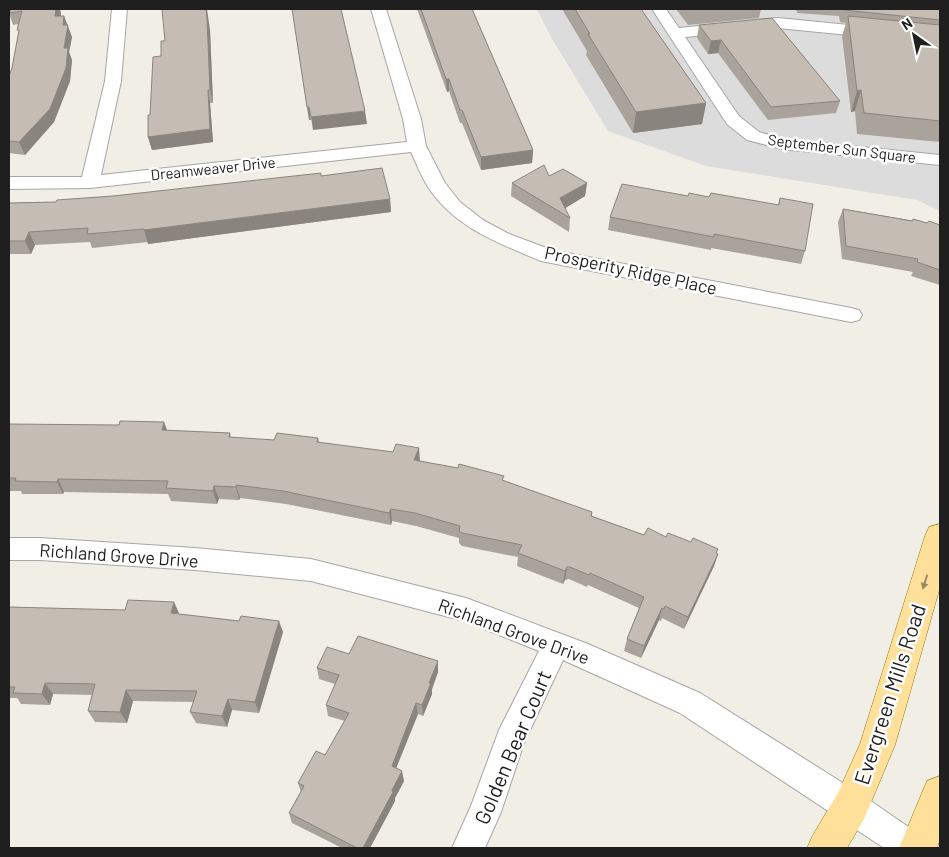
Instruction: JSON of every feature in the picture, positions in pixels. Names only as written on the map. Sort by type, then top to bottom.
[{"type":"main road","name":"Evergreen Mills Road","points":[[826,848],[851,806],[877,745],[940,536]]},
{"type":"main road","points":[[918,848],[940,794]]},
{"type":"street","points":[[90,182],[114,81],[119,9]]},
{"type":"street","name":"Prosperity Ridge Place","points":[[379,9],[412,119],[417,146],[436,185],[453,206],[476,224],[502,238],[548,256],[851,315]]},
{"type":"street","name":"September Sun Square","points":[[659,9],[734,120],[753,136],[782,144],[940,160]]},
{"type":"street","points":[[675,33],[778,23],[940,39]]},
{"type":"street","name":"Dreamweaver Drive","points":[[9,183],[90,182],[417,146]]},
{"type":"street","name":"Richland Grove Drive","points":[[9,549],[40,549],[195,559],[311,570],[466,610],[556,645],[690,703],[851,806],[912,848]]},
{"type":"street","name":"Golden Bear Court","points":[[468,848],[485,812],[510,740],[556,645]]},
{"type":"shaded area","points":[[537,9],[940,9],[940,211],[917,200],[706,166],[608,131],[551,37]]},
{"type":"building","points":[[11,9],[56,9],[55,16],[64,16],[63,25],[68,25],[64,48],[68,48],[66,68],[50,109],[19,142],[9,141],[9,76],[22,11],[9,13]]},
{"type":"building","points":[[162,9],[206,9],[210,129],[148,137],[153,57],[161,56],[161,41],[165,41]]},
{"type":"building","points":[[292,9],[341,9],[365,111],[311,117],[309,107],[307,107]]},
{"type":"building","points":[[421,9],[472,9],[533,150],[481,157],[462,110],[460,110],[449,79],[446,79]]},
{"type":"building","points":[[575,9],[641,9],[706,103],[636,112],[588,34],[590,34]]},
{"type":"building","points":[[940,9],[940,20],[844,10]]},
{"type":"building","points":[[848,16],[940,25],[940,121],[864,113],[861,90],[857,91]]},
{"type":"building","points":[[772,18],[840,101],[771,107],[721,40],[711,41],[699,25]]},
{"type":"building","points":[[544,165],[549,176],[563,169],[587,183],[560,198],[570,218],[512,183]]},
{"type":"building","points":[[382,168],[390,199],[144,230],[87,234],[88,228],[29,232],[25,241],[9,241],[9,203],[56,202],[57,200],[113,196],[321,173],[321,176]]},
{"type":"building","points":[[622,184],[688,196],[689,193],[709,197],[711,193],[779,205],[780,198],[813,204],[805,251],[714,234],[714,237],[610,217]]},
{"type":"building","points":[[843,209],[912,221],[913,219],[927,223],[929,221],[940,225],[940,270],[917,262],[918,259],[846,246]]},
{"type":"building","points":[[120,421],[164,422],[162,430],[230,433],[229,437],[274,440],[277,433],[318,438],[317,442],[393,452],[396,444],[419,448],[414,460],[458,468],[459,464],[504,476],[502,480],[592,512],[591,516],[644,535],[648,528],[666,537],[668,533],[691,542],[693,538],[718,549],[716,553],[718,554],[688,617],[665,606],[664,609],[662,608],[644,646],[627,639],[644,597],[590,573],[589,575],[570,567],[567,567],[565,571],[518,553],[522,545],[462,533],[459,531],[460,526],[415,513],[391,509],[389,513],[283,491],[236,485],[236,487],[214,486],[213,491],[166,488],[168,481],[58,479],[57,482],[15,481],[16,478],[9,478],[9,424],[119,425]]},
{"type":"building","points":[[128,600],[174,602],[171,613],[239,621],[241,616],[279,621],[255,702],[228,699],[222,716],[190,712],[197,691],[126,690],[120,712],[88,711],[95,684],[45,683],[42,694],[13,693],[15,687],[9,687],[9,607],[125,610]]},
{"type":"building","points":[[358,636],[438,661],[422,705],[416,703],[392,766],[402,771],[363,848],[357,848],[289,813],[304,786],[298,783],[316,751],[325,755],[349,713],[326,705],[339,675],[317,668],[327,647],[349,654]]}]
